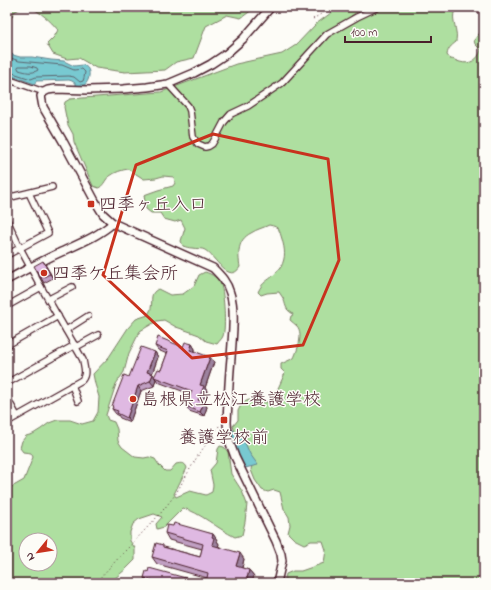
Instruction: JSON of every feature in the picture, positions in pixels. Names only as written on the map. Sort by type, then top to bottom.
[{"type":"street","points":[[271,7],[243,39],[226,54],[212,64],[168,84],[123,89],[55,89],[48,90],[41,96],[43,107],[99,209],[108,219],[113,223],[207,265],[225,280],[231,294],[233,304],[227,425],[228,438],[281,554],[282,561],[277,583]]},
{"type":"street","points":[[168,84],[188,106],[193,137],[198,144],[205,147],[208,146],[216,139],[224,122],[231,114],[248,106],[282,83],[327,34],[378,7]]},
{"type":"street","points":[[7,79],[44,92]]},
{"type":"street","points":[[7,198],[52,187]]},
{"type":"street","points":[[7,255],[48,233],[29,193]]},
{"type":"street","points":[[7,220],[20,248],[83,360],[85,373],[82,380],[7,422]]},
{"type":"street","points":[[7,280],[54,255],[95,236],[113,223]]},
{"type":"street","points":[[7,306],[42,287]]},
{"type":"street","points":[[49,300],[72,287]]},
{"type":"street","points":[[7,345],[58,316]]},
{"type":"street","points":[[66,330],[88,316]]},
{"type":"street","points":[[7,383],[98,335]]},
{"type":"street","points":[[72,385],[78,401]]},
{"type":"street","points":[[7,398],[17,416]]},
{"type":"path","points":[[313,19],[332,7]]},
{"type":"path","points":[[95,583],[160,514],[175,495],[196,457],[219,426],[227,425]]},
{"type":"highlighted area","points":[[213,134],[328,159],[339,260],[303,345],[192,358],[103,275],[136,165]]},
{"type":"green space","points":[[7,7],[23,7],[14,12],[7,26]]},
{"type":"green space","points":[[30,7],[256,7],[241,18],[227,15],[206,26],[194,58],[176,62],[165,70],[125,72],[96,68],[79,58],[67,59],[53,54],[47,44],[58,30],[45,17]]},
{"type":"green space","points":[[339,7],[360,7],[360,10],[351,16],[350,19],[388,7],[456,7],[454,17],[456,42],[450,47],[447,55],[450,59],[464,63],[473,61],[480,54],[481,50],[475,44],[474,40],[484,28],[484,583],[284,583],[286,574],[293,571],[301,571],[324,563],[326,550],[323,541],[311,541],[304,544],[294,539],[288,533],[290,525],[289,517],[284,509],[280,492],[274,490],[268,492],[262,490],[255,480],[251,470],[252,463],[236,435],[233,426],[238,420],[238,411],[242,403],[249,400],[268,402],[275,395],[285,373],[281,369],[281,364],[294,358],[297,351],[300,338],[299,329],[290,320],[291,316],[293,315],[287,309],[283,298],[279,292],[261,295],[258,292],[265,282],[276,273],[283,263],[284,250],[279,231],[277,228],[269,225],[246,236],[241,243],[240,248],[240,267],[236,272],[231,273],[227,271],[222,268],[205,250],[183,246],[181,241],[185,228],[181,220],[175,222],[164,219],[160,213],[151,213],[146,209],[144,195],[173,186],[175,183],[174,177],[163,176],[144,179],[128,169],[119,171],[112,175],[99,188],[93,186],[74,142],[73,134],[68,125],[64,107],[65,102],[70,99],[161,92],[236,64],[282,54],[296,45],[316,24]]},
{"type":"green space","points":[[205,272],[216,278],[220,283],[223,296],[224,319],[224,332],[222,338],[217,344],[206,341],[199,335],[176,327],[164,320],[157,321],[140,331],[129,353],[124,372],[116,384],[106,415],[108,420],[114,422],[117,429],[118,441],[122,447],[135,457],[149,457],[155,459],[165,471],[170,471],[176,464],[181,463],[185,465],[187,468],[174,494],[176,497],[190,491],[206,495],[212,492],[213,485],[210,470],[216,463],[218,449],[220,446],[224,447],[228,452],[231,474],[242,491],[247,504],[242,535],[235,537],[195,513],[183,508],[164,527],[157,529],[156,524],[162,517],[154,514],[139,519],[133,524],[130,532],[130,541],[135,548],[135,560],[114,579],[92,583],[7,583],[7,487],[10,488],[24,480],[33,457],[31,453],[23,452],[20,448],[22,441],[26,436],[33,434],[49,423],[57,420],[70,420],[82,424],[93,421],[98,412],[99,397],[93,374],[109,357],[128,328],[136,319],[148,315],[151,309],[153,293],[158,289],[170,295],[183,294],[194,286],[199,275]]},
{"type":"water","points":[[7,50],[13,55],[20,57],[64,61],[74,66],[83,65],[89,71],[88,79],[86,84],[82,86],[75,86],[75,83],[69,80],[36,81],[35,84],[9,75],[7,71]]},
{"type":"water","points":[[232,429],[243,439],[250,454],[258,465],[245,468],[234,444]]},
{"type":"building","points":[[43,261],[50,274],[41,278],[34,266]]},
{"type":"building","points":[[158,337],[183,347],[185,342],[192,344],[190,350],[210,357],[200,385],[204,386],[198,400],[204,402],[200,412],[186,406],[192,391],[154,377],[158,369],[161,370],[168,351],[155,346]]},
{"type":"building","points":[[141,347],[155,352],[147,372],[153,374],[150,381],[138,386],[127,418],[117,413],[118,411],[112,409],[112,406],[124,375],[129,377]]},
{"type":"building","points":[[174,523],[213,534],[212,537],[214,538],[212,545],[240,553],[236,566],[249,570],[246,583],[206,583],[208,573],[152,557],[156,543],[163,545],[163,547],[200,557],[203,544],[165,533],[167,525],[173,526]]},
{"type":"building","points":[[149,568],[204,583],[162,583],[144,578],[146,571],[148,572]]},
{"type":"place","name":"四季ヶ丘入口","points":[[91,204]]},
{"type":"place","name":"四季ケ丘集会所","points":[[44,273]]},
{"type":"place","name":"島根県立松江養護学校","points":[[133,399]]},
{"type":"place","name":"養護学校前","points":[[224,420]]}]
